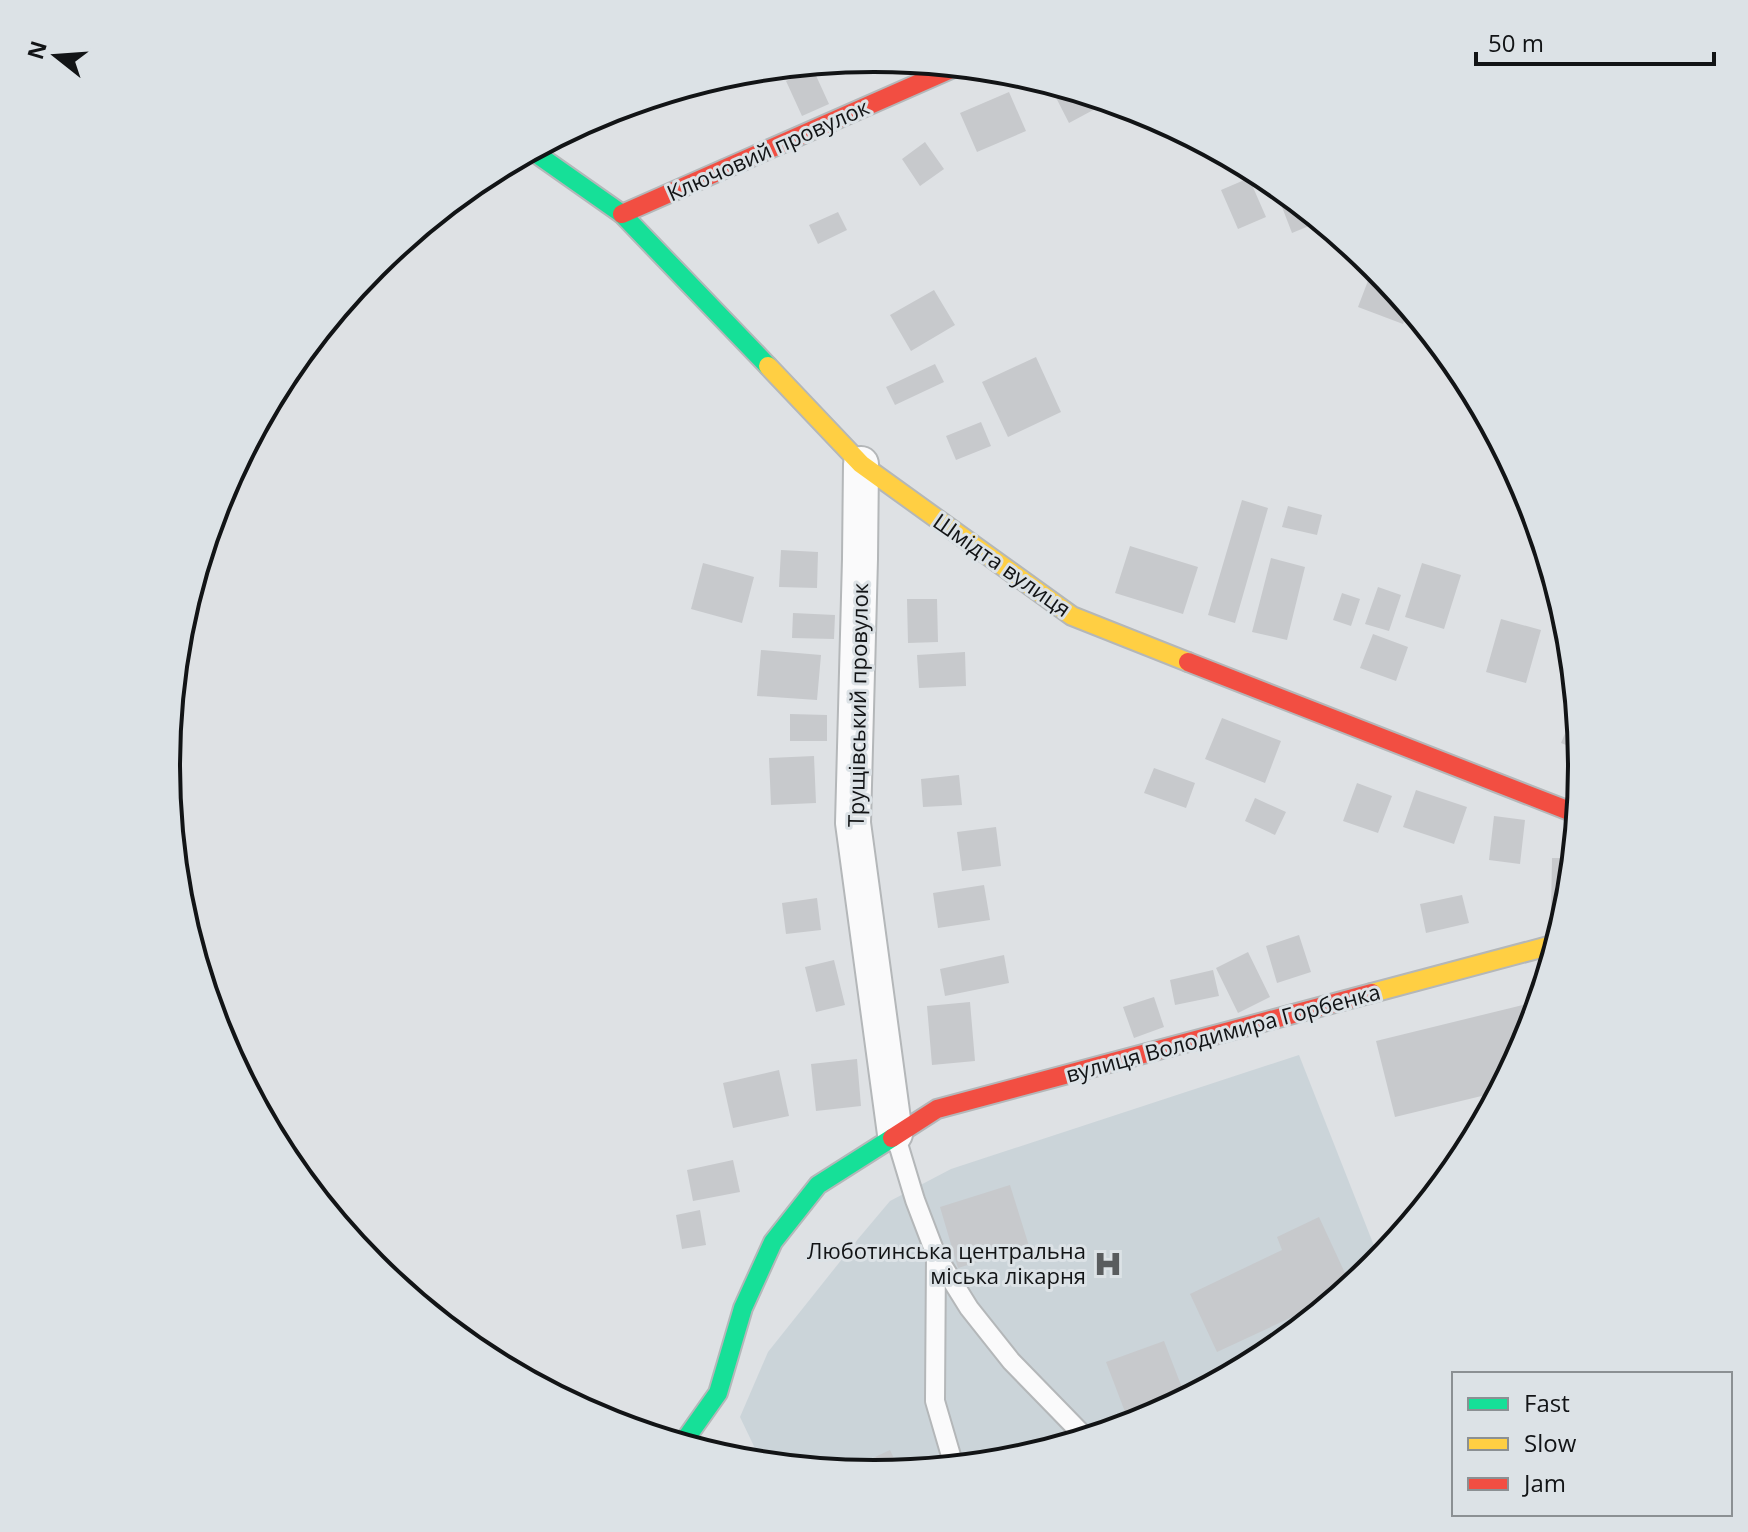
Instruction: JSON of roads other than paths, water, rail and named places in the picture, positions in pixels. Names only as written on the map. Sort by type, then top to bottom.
[{"type":"street","name":"Ключовий провулок","points":[[622,214],[938,75]]},
{"type":"street","name":"Шмідта вулиця","points":[[542,157],[622,214],[861,464],[1072,616],[1567,810]]},
{"type":"street","name":"Трущівський провулок","points":[[861,464],[853,823],[895,1134]]},
{"type":"street","name":"вулиця Володимира Горбенка","points":[[689,1434],[718,1393],[743,1308],[773,1242],[818,1185],[937,1109],[1544,947]]},
{"type":"lane","points":[[895,1134],[936,1255],[969,1308],[1011,1361],[1077,1429]]},
{"type":"lane","points":[[936,1255],[935,1401],[951,1456]]},
{"type":"place","name":"Люботинська центральна міська лікарня","points":[[1108,1264]]}]
